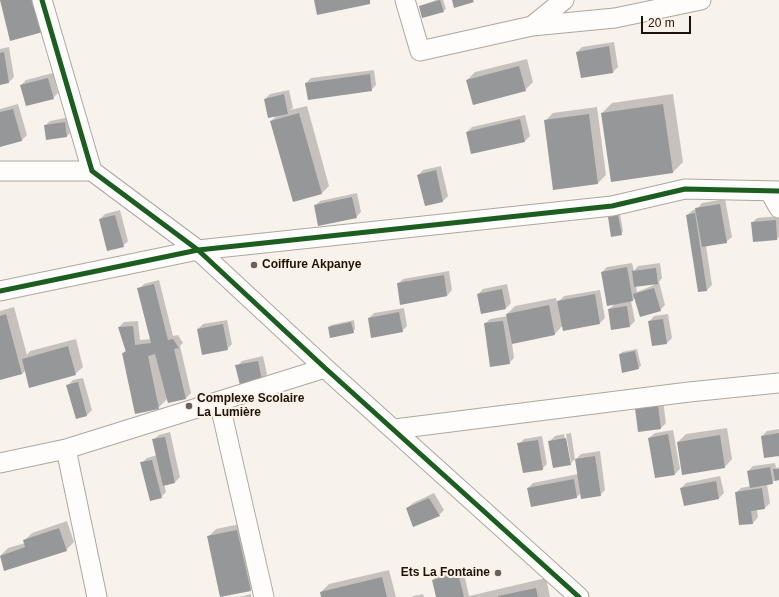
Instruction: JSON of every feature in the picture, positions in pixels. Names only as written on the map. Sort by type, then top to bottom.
[{"type":"street","points":[[42,0],[92,171]]},
{"type":"street","points":[[405,0],[420,51],[532,26],[615,18],[701,0]]},
{"type":"street","points":[[532,26],[564,0]]},
{"type":"street","points":[[0,171],[92,171],[198,250],[325,368],[395,429],[579,597]]},
{"type":"street","points":[[0,291],[198,250],[612,206],[685,188],[776,197]]},
{"type":"street","points":[[0,463],[66,449],[325,368]]},
{"type":"street","points":[[395,429],[689,392],[779,383]]},
{"type":"street","points":[[219,401],[264,597]]},
{"type":"street","points":[[66,449],[97,597]]},
{"type":"building","points":[[0,0],[34,0],[43,32],[10,41]]},
{"type":"building","points":[[314,0],[370,0],[370,4],[317,15]]},
{"type":"building","points":[[440,0],[444,12],[422,18],[419,6]]},
{"type":"building","points":[[452,0],[473,0],[474,2],[454,8]]},
{"type":"building","points":[[609,46],[613,73],[581,78],[576,52]]},
{"type":"building","points":[[4,52],[9,83],[0,85],[0,53]]},
{"type":"building","points":[[519,66],[526,91],[473,105],[466,80]]},
{"type":"building","points":[[370,74],[372,91],[308,100],[305,83]]},
{"type":"building","points":[[48,78],[54,99],[26,106],[20,85]]},
{"type":"building","points":[[284,94],[288,114],[268,118],[264,99]]},
{"type":"building","points":[[663,104],[673,173],[611,182],[601,113]]},
{"type":"building","points":[[13,109],[22,141],[0,147],[0,112]]},
{"type":"building","points":[[299,113],[322,194],[293,202],[270,121]]},
{"type":"building","points":[[589,114],[598,184],[553,190],[544,120]]},
{"type":"building","points":[[520,119],[525,142],[471,154],[466,132]]},
{"type":"building","points":[[65,122],[67,137],[46,140],[44,125]]},
{"type":"building","points":[[436,170],[443,202],[425,206],[417,175]]},
{"type":"building","points":[[352,197],[357,218],[318,226],[314,205]]},
{"type":"building","points":[[720,204],[727,243],[702,247],[695,208]]},
{"type":"building","points":[[695,213],[707,291],[698,292],[686,215]]},
{"type":"building","points":[[115,215],[124,247],[107,251],[99,219]]},
{"type":"building","points":[[618,215],[622,235],[611,237],[608,217]]},
{"type":"building","points":[[776,220],[777,240],[753,242],[751,222]]},
{"type":"building","points":[[627,267],[633,301],[607,306],[601,272]]},
{"type":"building","points":[[656,268],[658,284],[634,287],[632,271]]},
{"type":"building","points":[[444,275],[447,296],[400,305],[397,283]]},
{"type":"building","points":[[154,284],[168,340],[173,339],[179,348],[174,349],[186,399],[168,403],[155,354],[148,356],[159,409],[135,414],[122,353],[126,352],[118,327],[133,326],[135,345],[151,343],[137,288]]},
{"type":"building","points":[[654,288],[661,311],[640,317],[633,294]]},
{"type":"building","points":[[502,289],[506,309],[481,314],[477,294]]},
{"type":"building","points":[[595,294],[600,324],[563,331],[557,301]]},
{"type":"building","points":[[549,305],[555,335],[512,344],[506,314]]},
{"type":"building","points":[[627,306],[630,327],[611,330],[608,309]]},
{"type":"building","points":[[399,312],[403,332],[371,338],[368,318]]},
{"type":"building","points":[[6,314],[22,374],[0,380],[0,316]]},
{"type":"building","points":[[663,319],[667,344],[652,346],[648,321]]},
{"type":"building","points":[[503,321],[510,364],[490,367],[484,323]]},
{"type":"building","points":[[351,322],[354,333],[330,338],[328,327]]},
{"type":"building","points":[[223,324],[228,350],[202,355],[197,329]]},
{"type":"building","points":[[68,346],[76,375],[29,388],[22,359]]},
{"type":"building","points":[[635,351],[639,369],[622,373],[619,354]]},
{"type":"building","points":[[258,361],[262,380],[240,385],[235,365]]},
{"type":"building","points":[[78,382],[87,416],[76,419],[66,385]]},
{"type":"building","points":[[658,405],[661,429],[638,432],[635,408]]},
{"type":"building","points":[[779,433],[779,456],[764,458],[761,436]]},
{"type":"building","points":[[668,434],[675,475],[655,478],[648,438]]},
{"type":"building","points":[[720,435],[725,468],[682,475],[677,442]]},
{"type":"building","points":[[165,437],[175,483],[163,486],[152,439]]},
{"type":"building","points":[[566,438],[571,465],[553,468],[548,441]]},
{"type":"building","points":[[538,440],[543,470],[523,473],[517,443]]},
{"type":"building","points":[[595,456],[601,496],[581,499],[575,459]]},
{"type":"building","points":[[152,460],[162,498],[150,501],[140,462]]},
{"type":"building","points":[[770,467],[773,484],[750,488],[747,471]]},
{"type":"building","points":[[773,469],[779,469],[779,480],[775,481]]},
{"type":"building","points":[[574,479],[577,498],[531,507],[527,488]]},
{"type":"building","points":[[716,481],[719,499],[684,506],[680,488]]},
{"type":"building","points":[[762,488],[765,509],[751,511],[753,524],[739,525],[735,492]]},
{"type":"building","points":[[429,498],[440,516],[413,527],[406,508]]},
{"type":"building","points":[[59,528],[67,551],[4,571],[0,556],[25,547],[23,540]]},
{"type":"building","points":[[237,530],[251,591],[220,597],[207,536]]},
{"type":"building","points":[[458,573],[464,597],[436,597],[432,580]]},
{"type":"building","points":[[382,577],[387,597],[321,597],[320,592]]},
{"type":"building","points":[[536,588],[538,597],[498,597],[498,596]]},
{"type":"cycle path","points":[[42,0],[92,171],[198,250],[325,368],[579,597]]},
{"type":"cycle path","points":[[0,291],[198,250],[612,206],[685,189],[779,191]]},
{"type":"place","name":"Coiffure Akpanye","points":[[254,265]]},
{"type":"place","name":"Complexe Scolaire La Lumière","points":[[189,406]]},
{"type":"place","name":"Ets La Fontaine","points":[[498,573]]}]
